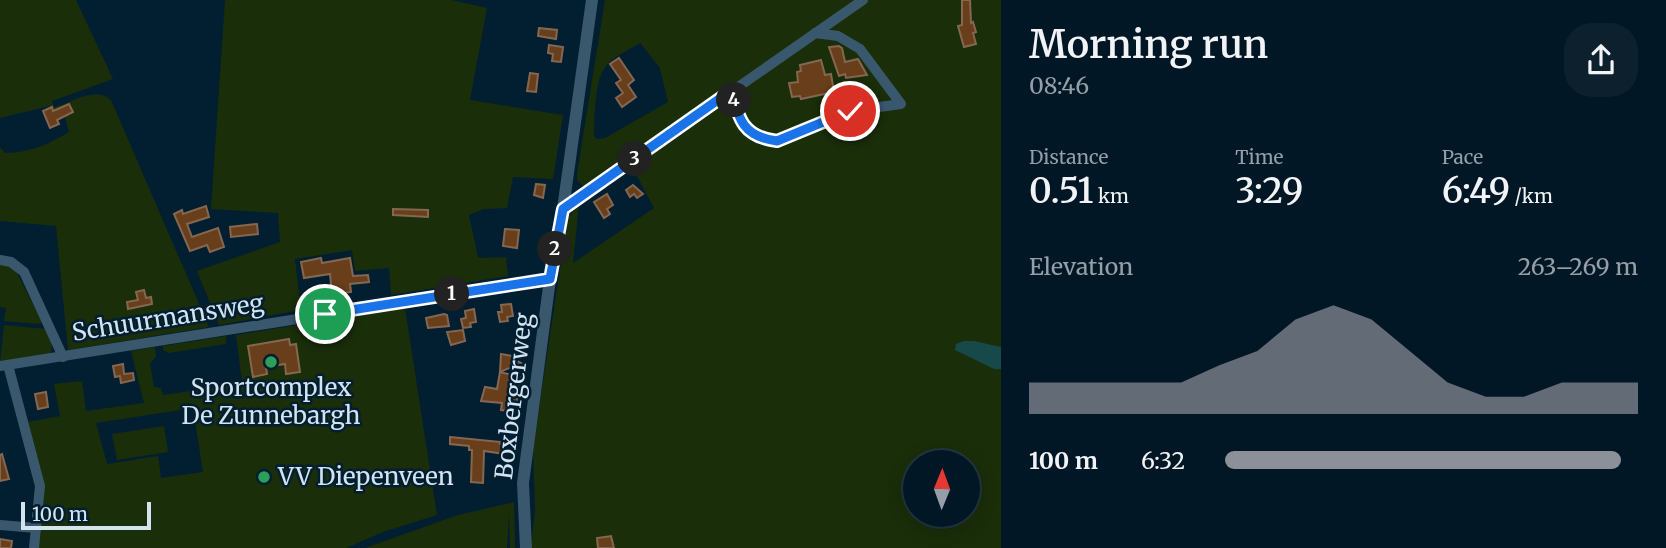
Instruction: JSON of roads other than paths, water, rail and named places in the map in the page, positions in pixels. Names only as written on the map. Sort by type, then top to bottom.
[{"type":"street","name":"Boxbergerweg","points":[[526,548],[523,483],[550,279],[563,209],[592,0]]},
{"type":"street","points":[[563,209],[863,0]]},
{"type":"street","points":[[732,90],[737,113],[746,128],[757,138],[777,141],[850,111],[901,104],[860,49],[838,36],[815,33]]},
{"type":"street","points":[[0,260],[11,262],[24,272],[63,357]]},
{"type":"street","name":"Schuurmansweg","points":[[4,366],[550,279]]},
{"type":"street","points":[[4,366],[38,476],[40,496],[34,548]]},
{"type":"street","points":[[0,524],[36,528]]},
{"type":"place","name":"Sportcomplex De Zunnebargh","points":[[271,362]]},
{"type":"place","name":"VV Diepenveen","points":[[264,477]]}]
